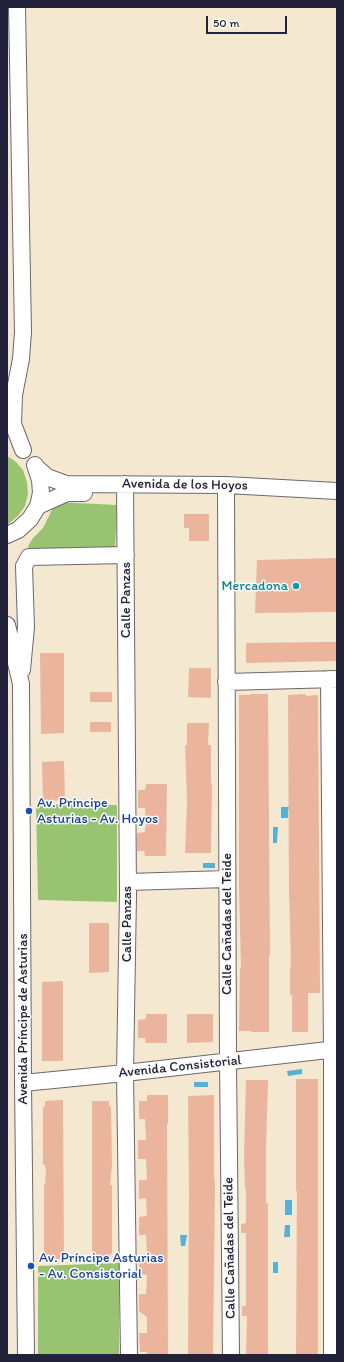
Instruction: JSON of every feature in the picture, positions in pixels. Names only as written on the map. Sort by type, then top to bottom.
[{"type":"street","points":[[17,7],[23,332],[21,359],[10,401],[13,424],[23,450]]},
{"type":"street","points":[[7,442],[23,450],[31,458],[37,468],[41,493],[38,506],[30,519],[18,530],[7,535]]},
{"type":"street","name":"Avenida de los Hoyos","points":[[37,468],[47,477],[66,484],[125,488],[337,491]]},
{"type":"street","name":"Avenida de los Hoyos","points":[[38,506],[67,493],[125,488]]},
{"type":"street","name":"Calle Panzas","points":[[125,488],[128,882],[125,1073],[129,1355]]},
{"type":"street","name":"Avenida de los Hoyos","points":[[226,489],[337,498]]},
{"type":"street","name":"Calle Cañadas del Teide","points":[[226,489],[228,1061],[231,1355]]},
{"type":"street","name":"Avenida Príncipe de Asturias","points":[[26,1355],[21,684],[26,627],[24,566],[30,557],[126,556]]},
{"type":"street","name":"Avenida Príncipe de Asturias","points":[[7,625],[21,684]]},
{"type":"street","points":[[226,682],[333,679],[335,1049],[332,1355]]},
{"type":"street","points":[[128,882],[227,880]]},
{"type":"street","name":"Avenida Consistorial","points":[[23,1083],[335,1049]]},
{"type":"green space","points":[[7,456],[15,461],[23,470],[27,482],[28,494],[25,506],[18,516],[7,525]]},
{"type":"green space","points":[[56,502],[117,505],[115,550],[30,553],[28,546],[33,538],[43,528]]},
{"type":"green space","points":[[36,804],[117,805],[117,902],[38,900]]},
{"type":"green space","points":[[119,1263],[119,1355],[38,1355],[38,1266]]},
{"type":"water","points":[[281,807],[290,807],[290,809],[288,809],[288,818],[281,818]]},
{"type":"water","points":[[273,827],[278,827],[277,843],[273,843]]},
{"type":"water","points":[[203,863],[215,863],[215,868],[203,868]]},
{"type":"water","points":[[302,1069],[302,1074],[288,1076],[287,1071]]},
{"type":"water","points":[[194,1082],[208,1082],[208,1087],[194,1087]]},
{"type":"water","points":[[285,1200],[292,1200],[292,1215],[285,1215]]},
{"type":"water","points":[[285,1225],[290,1225],[290,1237],[284,1237]]},
{"type":"water","points":[[180,1235],[187,1235],[185,1246],[181,1246]]},
{"type":"water","points":[[273,1262],[278,1262],[278,1273],[273,1273]]},
{"type":"building","points":[[184,514],[209,514],[209,541],[189,541],[189,528],[184,528]]},
{"type":"building","name":"Mercadona","points":[[337,558],[337,612],[255,613],[257,560]]},
{"type":"building","points":[[337,642],[337,661],[246,663],[246,643]]},
{"type":"building","points":[[40,653],[64,653],[64,733],[41,734]]},
{"type":"building","points":[[189,668],[211,668],[211,698],[188,697]]},
{"type":"building","points":[[90,692],[112,692],[112,702],[90,702]]},
{"type":"building","points":[[268,694],[270,956],[269,1032],[239,1031],[241,968],[239,890],[239,695]]},
{"type":"building","points":[[306,694],[306,696],[318,695],[320,993],[308,993],[308,1032],[292,1032],[292,995],[290,995],[288,695]]},
{"type":"building","points":[[90,722],[111,722],[111,732],[90,732]]},
{"type":"building","points":[[187,723],[209,723],[208,745],[211,745],[212,783],[211,853],[185,853],[187,801],[185,745],[187,745]]},
{"type":"building","points":[[64,761],[65,800],[43,801],[42,762]]},
{"type":"building","points":[[146,784],[167,784],[166,856],[145,856],[144,851],[137,851],[137,833],[145,832],[146,827],[145,808],[138,808],[138,790],[145,790]]},
{"type":"building","points":[[89,923],[109,923],[109,972],[89,973]]},
{"type":"building","points":[[63,981],[63,1061],[42,1061],[42,982]]},
{"type":"building","points":[[146,1014],[167,1014],[167,1043],[146,1043],[145,1038],[138,1038],[138,1020],[146,1019]]},
{"type":"building","points":[[187,1014],[213,1014],[213,1042],[187,1043]]},
{"type":"building","points":[[296,1079],[318,1079],[318,1355],[296,1355]]},
{"type":"building","points":[[246,1080],[268,1080],[266,1203],[268,1203],[268,1355],[246,1355],[247,1316],[242,1316],[242,1306],[246,1306],[246,1233],[241,1233],[241,1224],[246,1223],[244,1155]]},
{"type":"building","points":[[147,1095],[168,1095],[168,1355],[147,1355],[147,1352],[140,1352],[139,1333],[147,1333],[147,1317],[139,1311],[139,1294],[146,1294],[147,1275],[139,1274],[139,1255],[147,1255],[146,1235],[139,1235],[139,1217],[147,1216],[146,1198],[139,1199],[139,1180],[147,1180],[146,1159],[138,1159],[138,1140],[146,1140],[145,1119],[139,1119],[139,1101],[147,1101]]},
{"type":"building","points":[[214,1095],[215,1186],[213,1355],[188,1355],[188,1096]]},
{"type":"building","points":[[63,1100],[64,1259],[47,1259],[46,1254],[44,1254],[44,1185],[46,1170],[45,1165],[43,1165],[43,1107],[45,1106],[45,1101]]},
{"type":"building","points":[[92,1101],[109,1101],[109,1106],[111,1106],[112,1165],[110,1185],[112,1185],[112,1254],[110,1254],[110,1259],[92,1259]]},
{"type":"place","name":"Mercadona","points":[[296,586]]},
{"type":"place","name":"Av. Príncipe Asturias - Av. Hoyos","points":[[29,811]]},
{"type":"place","name":"Av. Príncipe Asturias - Av. Consistorial","points":[[31,1266]]}]
